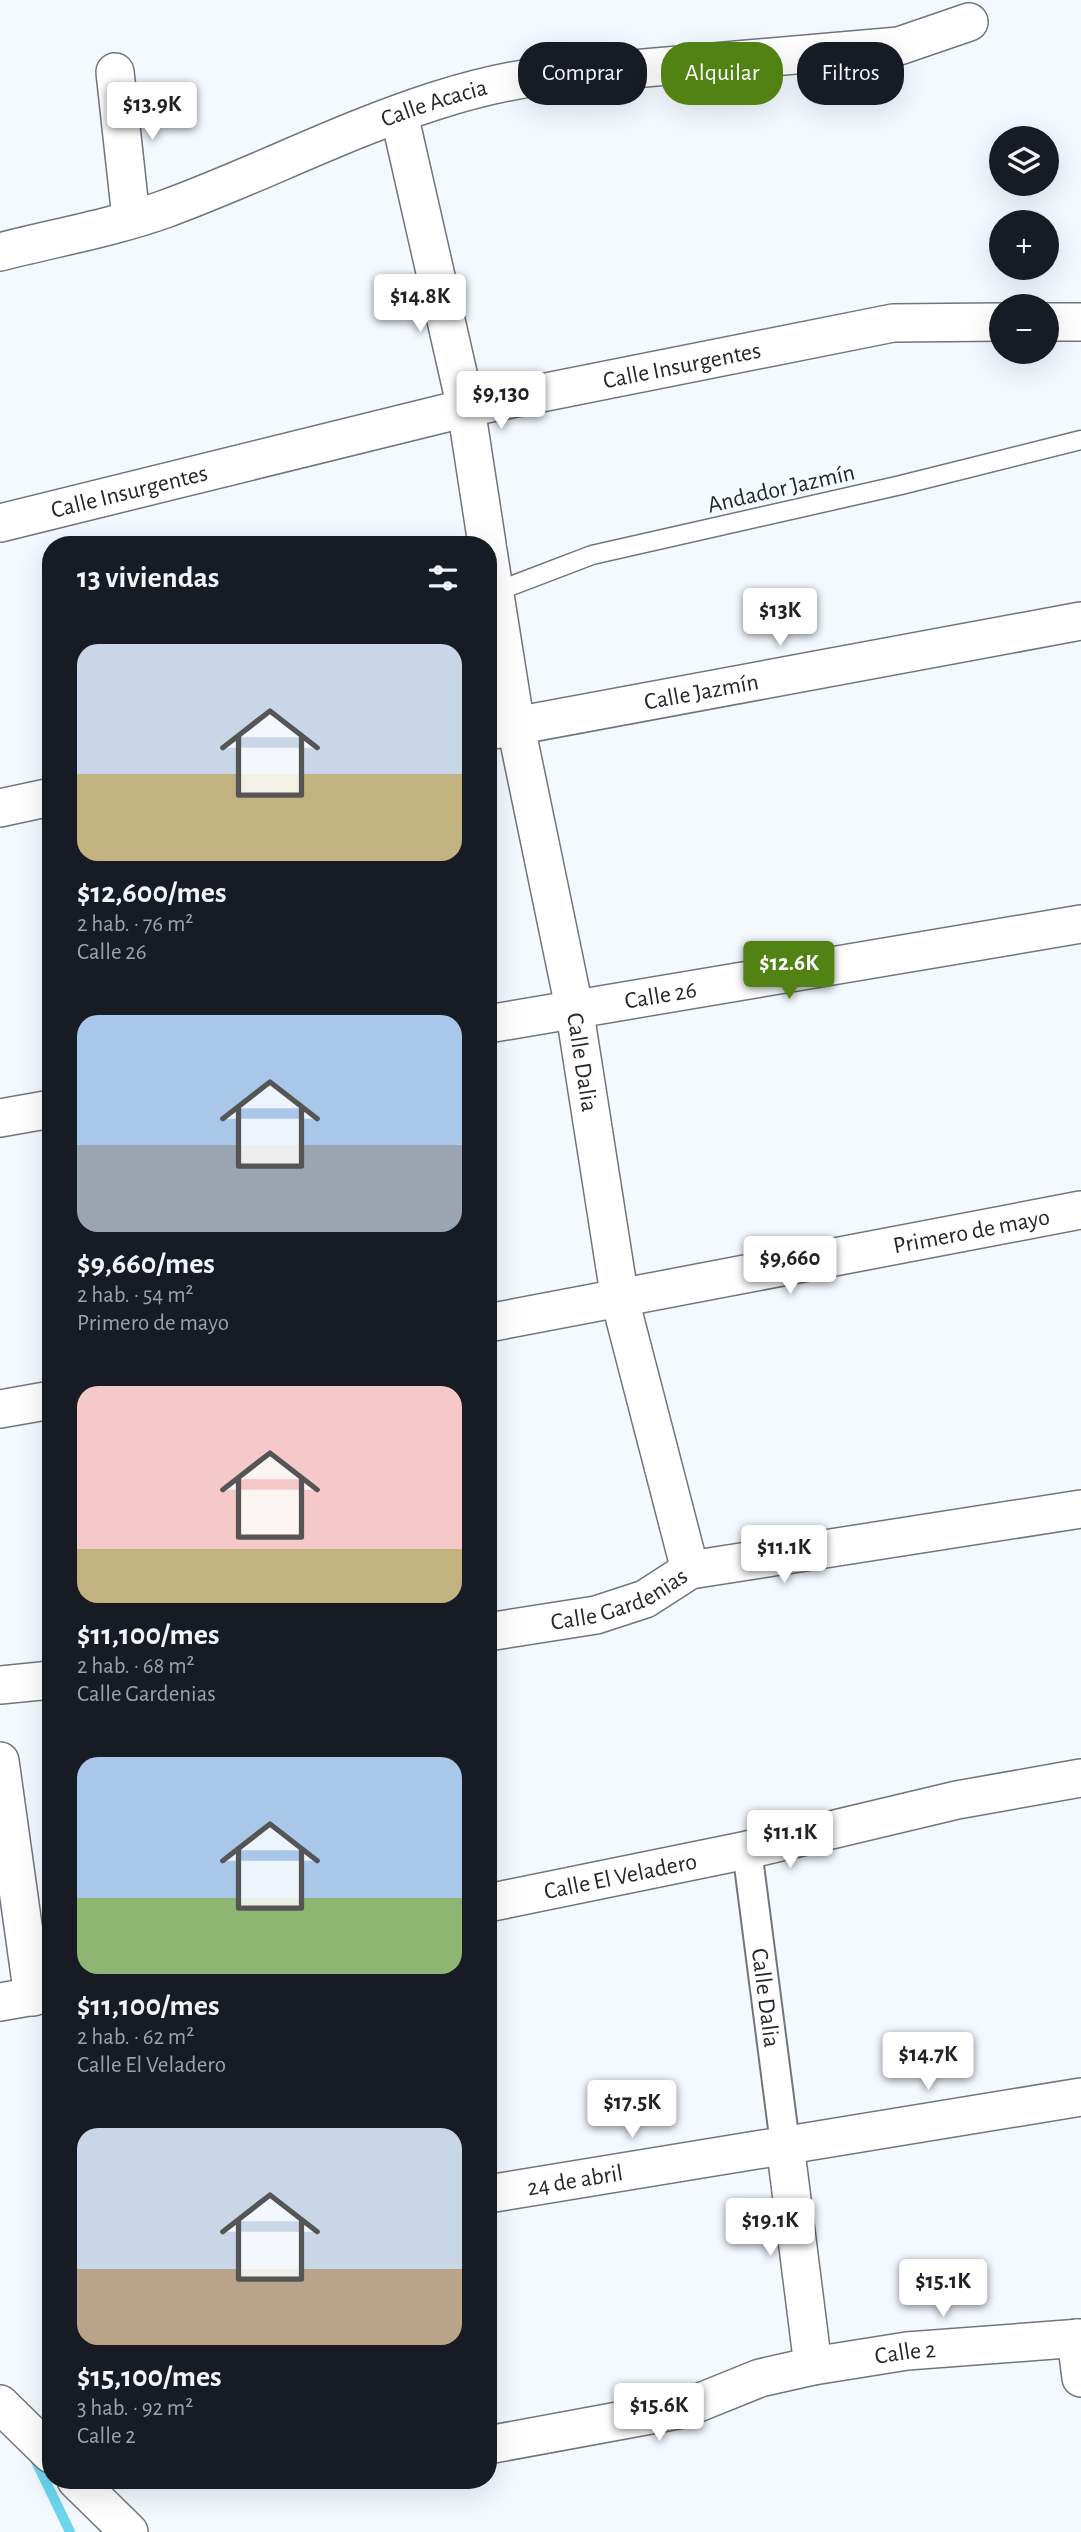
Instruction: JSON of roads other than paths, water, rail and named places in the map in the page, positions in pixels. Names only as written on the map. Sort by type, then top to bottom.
[{"type":"street","name":"Calle Acacia","points":[[0,253],[162,210],[399,114],[469,90],[555,72],[598,72],[899,46],[969,22]]},
{"type":"street","points":[[115,72],[131,218]]},
{"type":"street","points":[[399,114],[466,408],[486,536]]},
{"type":"street","name":"Calle Insurgentes","points":[[0,523],[466,408],[893,323],[989,322]]},
{"type":"street","points":[[1059,322],[1081,322]]},
{"type":"street","name":"Calle Jazmín","points":[[502,729],[1081,621]]},
{"type":"street","name":"Calle Dalia","points":[[497,631],[502,729],[575,1007],[620,1300],[691,1570]]},
{"type":"street","points":[[0,808],[42,799]]},
{"type":"street","name":"Calle 26","points":[[497,1022],[1081,924]]},
{"type":"street","points":[[0,1118],[42,1111]]},
{"type":"street","name":"Primero de mayo","points":[[497,1321],[1081,1210]]},
{"type":"street","points":[[0,1409],[42,1402]]},
{"type":"street","name":"Calle Gardenias","points":[[497,1631],[596,1615],[645,1599],[691,1570],[1081,1509]]},
{"type":"street","points":[[0,1685],[42,1681]]},
{"type":"street","points":[[0,1761],[28,1997]]},
{"type":"street","name":"Calle El Veladero","points":[[497,1901],[747,1850],[957,1800],[1081,1778]]},
{"type":"street","name":"Calle Dalia","points":[[747,1850],[785,2144]]},
{"type":"street","name":"24 de abril","points":[[497,2192],[1081,2097]]},
{"type":"street","points":[[785,2144],[813,2366]]},
{"type":"street","points":[[1079,2338],[1081,2378]]},
{"type":"street","name":"Calle 2","points":[[497,2443],[683,2409],[760,2378],[813,2366],[907,2351],[1079,2338]]},
{"type":"street","points":[[0,2404],[42,2445]]},
{"type":"street","points":[[85,2489],[129,2532]]},
{"type":"lane","name":"Andador Jazmín","points":[[497,591],[592,555],[901,485],[1081,440]]},
{"type":"waterway","points":[[33,2455],[42,2474]]},
{"type":"waterway","points":[[49,2489],[70,2532]]}]
